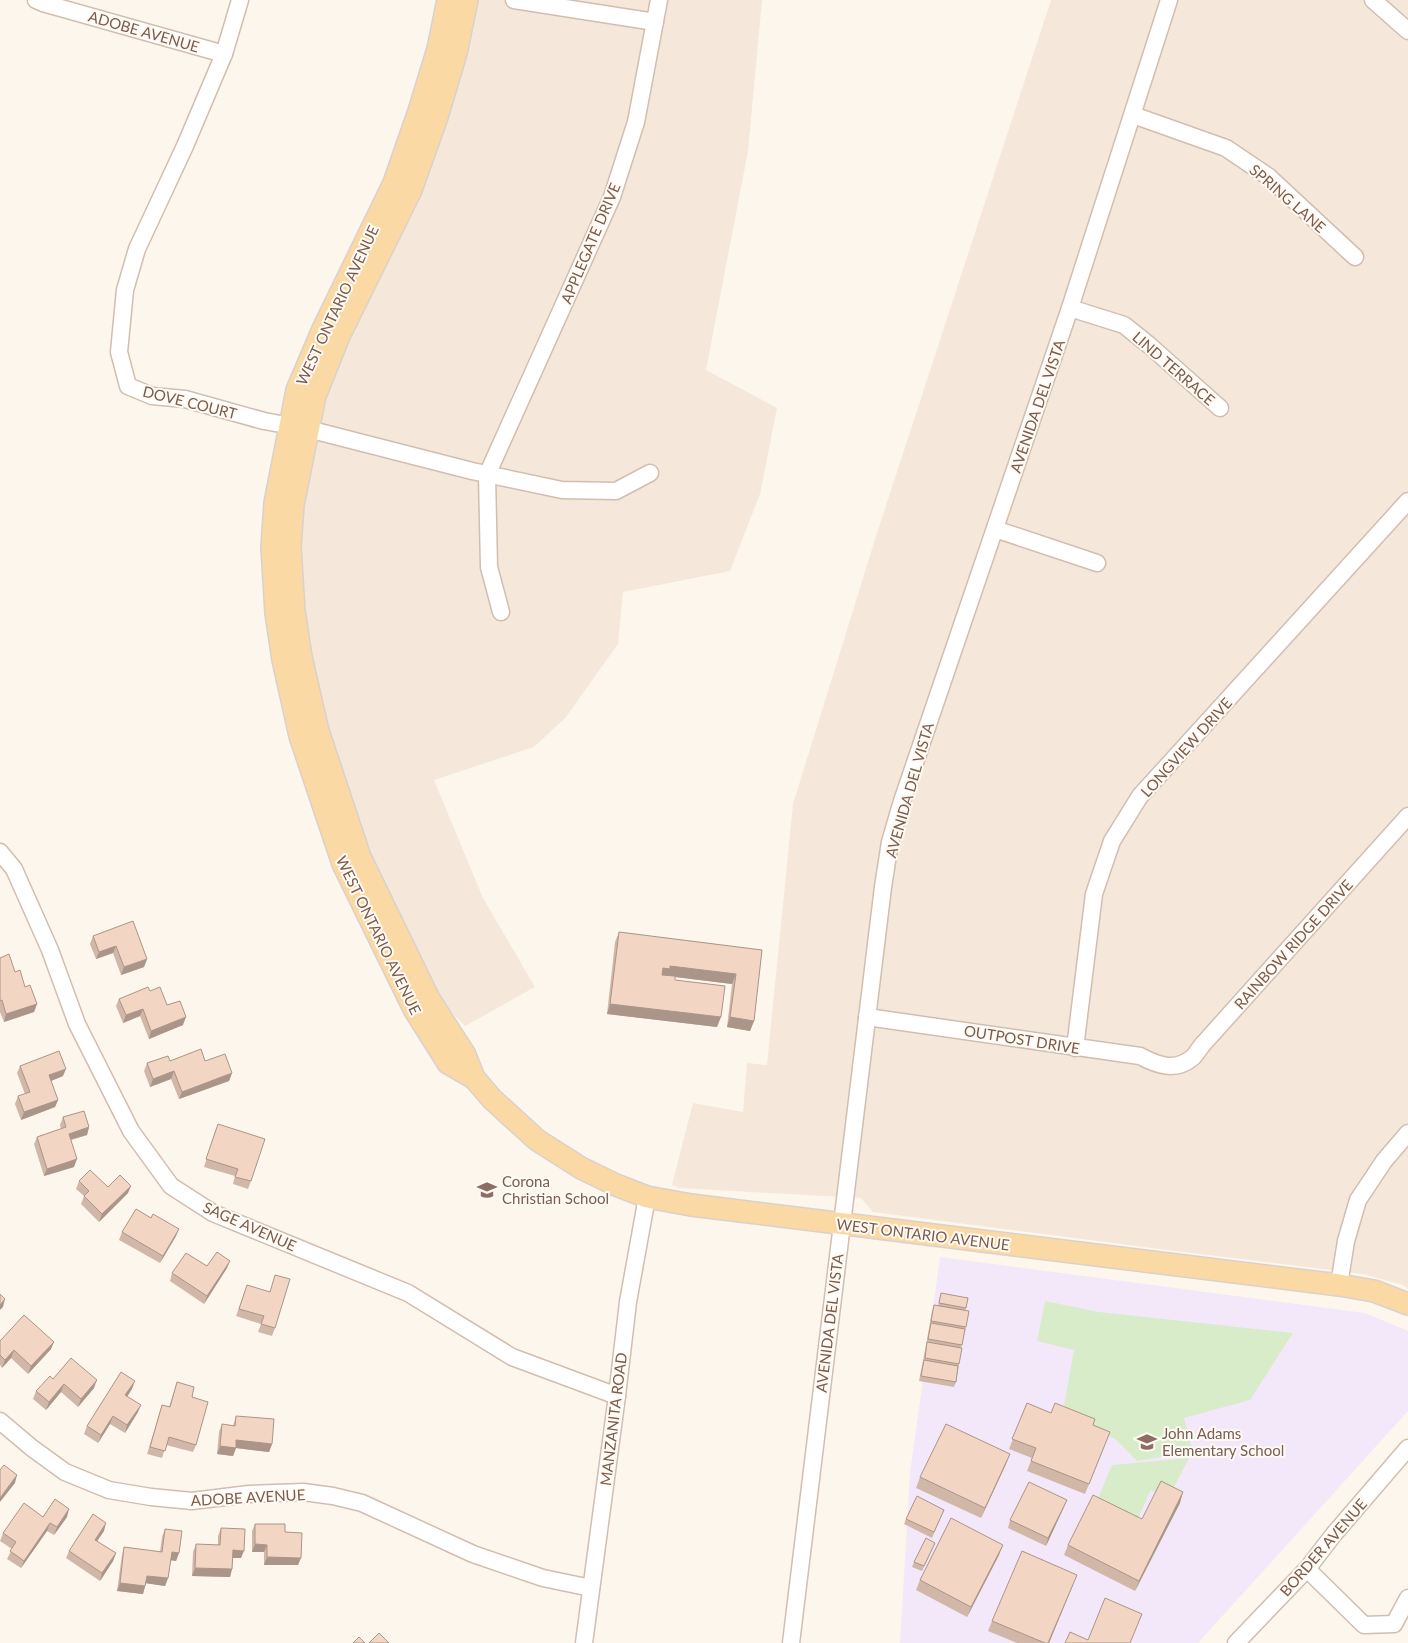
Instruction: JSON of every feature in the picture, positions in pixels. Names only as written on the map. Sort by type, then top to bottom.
[{"type":"main road","name":"WEST ONTARIO AVENUE","points":[[448,0],[436,57],[420,111],[394,183],[323,329],[297,390],[300,427],[290,548],[294,611],[301,657],[318,731],[360,857],[429,1000],[465,1055],[474,1078],[492,1099],[537,1140],[581,1168],[616,1185],[647,1196],[691,1205],[1339,1285],[1374,1292],[1408,1304]]},
{"type":"main road","name":"WEST ONTARIO AVENUE","points":[[300,427],[315,396],[339,336],[411,190],[437,117],[456,53],[467,0]]},
{"type":"street","name":"ADOBE AVENUE","points":[[36,0],[224,54]]},
{"type":"street","name":"DOVE COURT","points":[[240,0],[224,54],[138,249],[125,290],[119,352],[128,386],[152,396],[185,399],[487,475],[562,490],[616,491],[650,473]]},
{"type":"street","points":[[514,0],[656,22]]},
{"type":"street","name":"APPLEGATE DRIVE","points":[[487,475],[612,197],[636,122],[656,22],[658,0]]},
{"type":"street","name":"AVENIDA DEL VISTA","points":[[791,1643],[841,1224],[890,842],[942,683],[1070,308],[1169,0]]},
{"type":"street","points":[[1373,0],[1408,31]]},
{"type":"street","name":"SPRING LANE","points":[[1133,115],[1226,148],[1268,177],[1355,257]]},
{"type":"street","name":"LIND TERRACE","points":[[1070,308],[1124,325],[1220,408]]},
{"type":"street","points":[[487,475],[489,566],[501,612]]},
{"type":"street","name":"LONGVIEW DRIVE","points":[[1075,1048],[1094,894],[1112,841],[1140,796],[1408,501]]},
{"type":"street","points":[[996,529],[1097,563]]},
{"type":"street","name":"RAINBOW RIDGE DRIVE","points":[[1175,1066],[1192,1058],[1408,816]]},
{"type":"street","name":"SAGE AVENUE","points":[[0,852],[14,869],[50,950],[77,1024],[131,1131],[171,1186],[213,1213],[408,1292],[512,1357],[617,1396]]},
{"type":"street","name":"OUTPOST DRIVE","points":[[867,1017],[1140,1056],[1157,1065],[1175,1066]]},
{"type":"street","points":[[1339,1285],[1346,1241],[1358,1200],[1384,1161],[1408,1133]]},
{"type":"street","name":"MANZANITA ROAD","points":[[584,1643],[628,1302],[647,1196]]},
{"type":"street","name":"ADOBE AVENUE","points":[[0,1421],[32,1448],[66,1472],[109,1490],[192,1501],[249,1494],[303,1492],[333,1496],[362,1503],[473,1554],[543,1578],[591,1588]]},
{"type":"street","name":"BORDER AVENUE","points":[[1236,1643],[1307,1569],[1334,1534],[1408,1448]]},
{"type":"street","points":[[1307,1569],[1364,1625],[1394,1624],[1408,1598]]},
{"type":"shaded area","points":[[475,0],[762,0],[748,151],[706,370],[777,408],[760,494],[730,571],[623,592],[618,644],[566,717],[534,747],[434,780],[483,898],[535,987],[465,1026],[438,998],[364,844],[337,766],[315,684],[303,612],[297,545],[304,478],[325,389]]},
{"type":"shaded area","points":[[1051,0],[1408,0],[1408,1289],[1403,1285],[1363,1274],[873,1212],[861,1198],[679,1188],[672,1185],[693,1103],[743,1112],[747,1063],[767,1065],[793,804],[877,533]]},
{"type":"shaded area","name":"John Adams Elementary School","points":[[940,1257],[1365,1313],[1408,1331],[1408,1411],[1198,1643],[900,1643],[910,1473]]},
{"type":"green space","points":[[1045,1301],[1099,1312],[1293,1333],[1250,1400],[1184,1418],[1193,1452],[1137,1461],[1115,1439],[1063,1411],[1074,1350],[1037,1341]]},
{"type":"green space","points":[[1189,1458],[1170,1495],[1150,1491],[1137,1521],[1096,1503],[1112,1465]]},
{"type":"building","points":[[133,921],[147,959],[124,967],[116,946],[99,952],[93,936]]},
{"type":"building","points":[[619,932],[762,950],[754,1021],[730,1017],[736,974],[670,966],[670,969],[663,968],[662,975],[675,976],[675,980],[725,986],[721,1017],[610,1004]]},
{"type":"building","points":[[9,954],[15,972],[20,970],[25,987],[30,985],[37,1004],[6,1014],[2,1000],[0,1001],[0,958]]},
{"type":"building","points":[[148,987],[150,991],[160,987],[167,1005],[180,1001],[186,1017],[151,1031],[143,1009],[126,1015],[119,999]]},
{"type":"building","points":[[201,1049],[205,1061],[225,1054],[232,1073],[182,1092],[174,1071],[153,1079],[147,1063],[168,1056],[170,1061]]},
{"type":"building","points":[[59,1051],[66,1069],[49,1075],[58,1100],[24,1112],[18,1096],[30,1092],[20,1066]]},
{"type":"building","points":[[84,1111],[89,1127],[69,1134],[77,1159],[47,1169],[37,1137],[66,1127],[63,1117]]},
{"type":"building","points":[[218,1124],[265,1139],[251,1181],[235,1177],[238,1169],[206,1159]]},
{"type":"building","points":[[90,1170],[108,1187],[120,1175],[131,1186],[102,1214],[84,1196],[89,1191],[79,1181]]},
{"type":"building","points":[[136,1209],[151,1218],[153,1214],[179,1229],[163,1256],[122,1232]]},
{"type":"building","points":[[217,1252],[230,1261],[207,1296],[172,1273],[186,1253],[207,1266]]},
{"type":"building","points":[[275,1275],[290,1279],[275,1328],[261,1324],[264,1316],[239,1309],[247,1285],[270,1292]]},
{"type":"building","points":[[941,1293],[968,1298],[966,1308],[939,1303]]},
{"type":"building","points":[[0,1294],[5,1299],[0,1305]]},
{"type":"building","points":[[934,1305],[969,1311],[966,1327],[931,1321]]},
{"type":"building","points":[[24,1315],[54,1342],[31,1366],[14,1350],[5,1360],[0,1355],[0,1341]]},
{"type":"building","points":[[931,1323],[965,1329],[962,1345],[928,1339]]},
{"type":"building","points":[[927,1342],[962,1348],[959,1364],[925,1358]]},
{"type":"building","points":[[71,1358],[97,1380],[81,1399],[64,1384],[49,1402],[36,1391],[50,1376],[53,1379]]},
{"type":"building","points":[[924,1360],[958,1366],[956,1382],[921,1376]]},
{"type":"building","points":[[121,1372],[135,1381],[125,1395],[141,1405],[127,1425],[113,1416],[101,1435],[87,1426]]},
{"type":"building","points":[[177,1382],[194,1387],[192,1397],[208,1402],[196,1445],[169,1437],[165,1451],[150,1447],[162,1405],[170,1407]]},
{"type":"building","points":[[1027,1403],[1051,1413],[1055,1403],[1095,1419],[1093,1425],[1110,1432],[1089,1484],[1031,1461],[1036,1448],[1012,1439]]},
{"type":"building","points":[[236,1416],[274,1419],[272,1444],[236,1440],[236,1448],[220,1446],[222,1424],[235,1426]]},
{"type":"building","points":[[946,1424],[1010,1454],[985,1508],[920,1477]]},
{"type":"building","points":[[4,1465],[17,1475],[0,1498],[0,1470]]},
{"type":"building","points":[[1161,1481],[1183,1492],[1139,1581],[1068,1545],[1093,1495],[1142,1519]]},
{"type":"building","points":[[1029,1482],[1067,1500],[1048,1538],[1010,1520]]},
{"type":"building","points":[[917,1496],[944,1510],[934,1532],[906,1519]]},
{"type":"building","points":[[55,1499],[69,1509],[57,1527],[50,1523],[24,1561],[10,1551],[16,1542],[3,1533],[24,1503],[43,1517]]},
{"type":"building","points":[[93,1514],[106,1523],[95,1540],[116,1553],[102,1573],[69,1551]]},
{"type":"building","points":[[951,1518],[1003,1545],[971,1607],[920,1580]]},
{"type":"building","points":[[255,1524],[285,1524],[285,1532],[302,1533],[301,1558],[267,1557],[267,1545],[255,1544]]},
{"type":"building","points":[[221,1528],[245,1529],[244,1551],[233,1550],[232,1569],[195,1568],[196,1544],[220,1545]]},
{"type":"building","points":[[165,1529],[182,1531],[179,1553],[172,1552],[168,1578],[147,1576],[145,1586],[120,1583],[124,1547],[162,1552]]},
{"type":"building","points":[[926,1538],[935,1543],[924,1566],[914,1562]]},
{"type":"building","points":[[1022,1551],[1077,1575],[1048,1643],[992,1621]]},
{"type":"building","points":[[1105,1598],[1142,1614],[1130,1643],[1065,1643],[1070,1632],[1088,1640]]},
{"type":"building","points":[[379,1633],[389,1643],[369,1643]]},
{"type":"building","points":[[359,1637],[365,1643],[353,1643]]},
{"type":"place","name":"Corona Christian School","points":[[487,1190]]},
{"type":"place","name":"John Adams Elementary School","points":[[1147,1442]]}]
